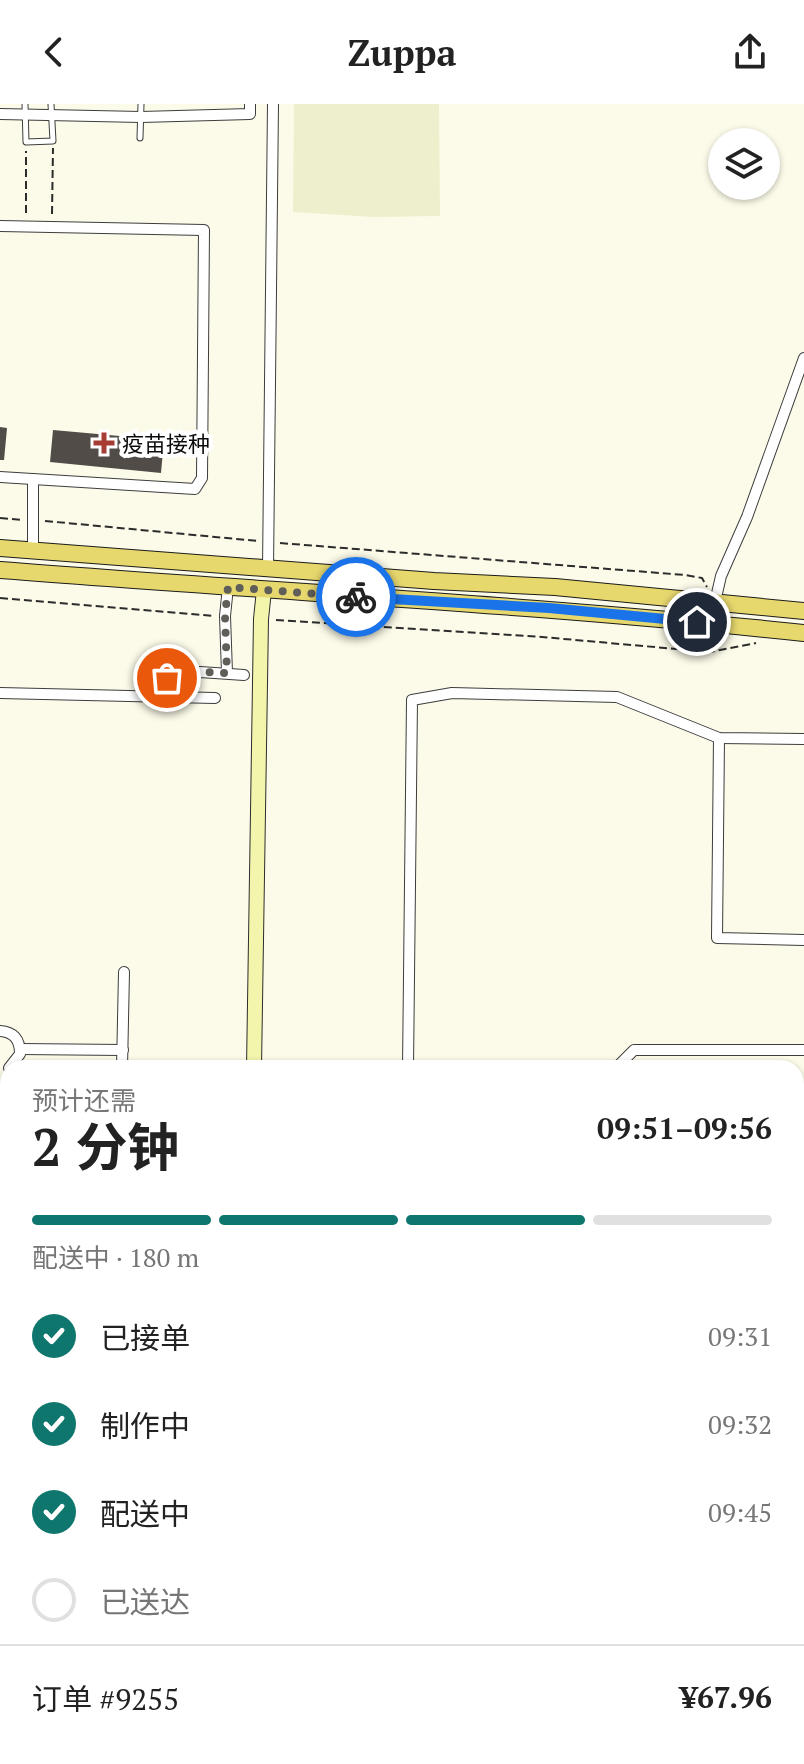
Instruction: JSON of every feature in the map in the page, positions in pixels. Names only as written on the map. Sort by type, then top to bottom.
[{"type":"main road","points":[[0,548],[434,581],[555,587],[804,611]]},
{"type":"main road","points":[[0,570],[549,608],[804,633]]},
{"type":"street","points":[[0,114],[25,109],[52,109],[141,117],[250,114],[250,104]]},
{"type":"street","points":[[268,569],[273,104]]},
{"type":"street","points":[[0,226],[204,230],[202,478],[195,489],[0,477]]},
{"type":"street","points":[[715,602],[721,576],[747,517],[804,358]]},
{"type":"street","points":[[33,479],[33,550]]},
{"type":"street","points":[[227,673],[225,616],[228,587]]},
{"type":"street","points":[[254,1060],[264,590]]},
{"type":"street","points":[[163,698],[167,678],[200,672],[244,675]]},
{"type":"street","points":[[0,693],[215,698]]},
{"type":"street","points":[[408,1060],[412,700],[452,693],[617,697],[719,738],[804,739]]},
{"type":"street","points":[[719,738],[717,938],[804,940]]},
{"type":"street","points":[[122,1060],[124,972]]},
{"type":"street","points":[[0,1031],[15,1036],[20,1049],[18,1060]]},
{"type":"street","points":[[20,1049],[123,1050]]},
{"type":"street","points":[[624,1060],[634,1050],[804,1050]]},
{"type":"lane","points":[[140,138],[141,104]]},
{"type":"lane","points":[[200,104],[200,116]]},
{"type":"lane","points":[[25,109],[26,142],[53,141],[52,109]]},
{"type":"path","points":[[52,227],[53,141]]},
{"type":"path","points":[[26,142],[26,227]]},
{"type":"path","points":[[0,518],[685,575],[702,578],[715,602]]},
{"type":"path","points":[[0,598],[225,616]]},
{"type":"path","points":[[261,619],[542,637],[710,652],[757,643]]},
{"type":"green space","points":[[294,104],[439,104],[440,216],[374,217],[293,212]]},
{"type":"building","points":[[0,427],[7,428],[4,460],[0,460]]},
{"type":"building","points":[[53,430],[164,440],[161,473],[50,462]]},
{"type":"way so far","points":[[167,678],[200,672],[227,673],[225,616],[228,587],[356,597]]},
{"type":"place","name":"疫苗接种","points":[[104,443]]},
{"type":"route","points":[[356,597],[549,608],[697,622]]}]
